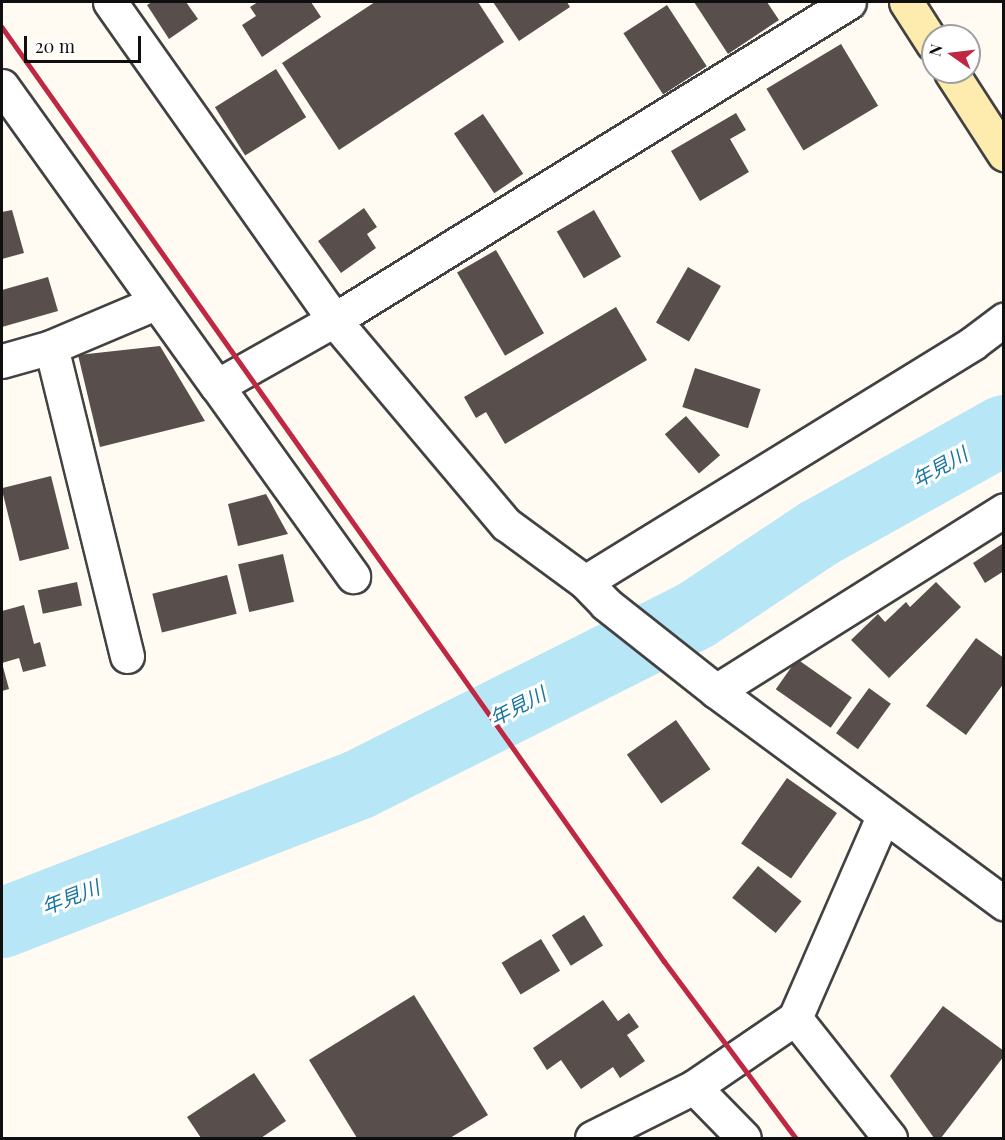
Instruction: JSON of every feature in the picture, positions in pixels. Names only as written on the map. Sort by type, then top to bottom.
[{"type":"street","points":[[110,2],[334,320],[506,524],[596,593],[716,691],[883,817],[1004,903]]},
{"type":"street","points":[[217,386],[334,320],[849,2]]},
{"type":"street","points":[[906,2],[921,25]]},
{"type":"street","points":[[959,84],[1004,154]]},
{"type":"street","points":[[6,100],[217,386],[352,576]]},
{"type":"street","points":[[2,361],[51,347],[155,303]]},
{"type":"street","points":[[596,593],[973,343],[1004,320]]},
{"type":"street","points":[[51,347],[127,656]]},
{"type":"street","points":[[716,691],[1004,510]]},
{"type":"street","points":[[592,1138],[694,1087],[795,1018],[883,817]]},
{"type":"street","points":[[795,1018],[890,1138]]},
{"type":"street","points":[[694,1087],[732,1134]]},
{"type":"building","points":[[152,2],[186,2],[198,19],[169,39],[147,5]]},
{"type":"building","points":[[258,2],[311,2],[321,17],[262,57],[242,25],[256,16],[250,7]]},
{"type":"building","points":[[375,2],[478,2],[504,42],[339,150],[282,63]]},
{"type":"building","points":[[493,2],[567,2],[570,7],[519,41]]},
{"type":"building","points":[[694,2],[767,2],[779,20],[728,54]]},
{"type":"building","points":[[667,5],[707,66],[663,95],[623,33]]},
{"type":"building","points":[[841,44],[878,106],[804,151],[766,89]]},
{"type":"building","points":[[276,69],[306,117],[245,155],[215,107]]},
{"type":"building","points":[[736,113],[746,130],[730,139],[749,172],[700,201],[671,151]]},
{"type":"building","points":[[483,114],[523,174],[494,193],[454,134]]},
{"type":"building","points":[[364,208],[377,227],[367,234],[376,248],[341,273],[318,241]]},
{"type":"building","points":[[12,210],[24,253],[2,259],[2,212]]},
{"type":"building","points":[[594,210],[621,257],[584,278],[557,232]]},
{"type":"building","points":[[496,250],[544,333],[505,356],[457,272]]},
{"type":"building","points":[[688,267],[721,286],[689,341],[656,322]]},
{"type":"building","points":[[48,277],[58,311],[2,327],[2,290]]},
{"type":"building","points":[[616,307],[647,360],[505,444],[486,412],[476,418],[464,397]]},
{"type":"building","points":[[160,346],[205,421],[100,447],[78,355]]},
{"type":"building","points":[[695,368],[761,389],[748,428],[682,407]]},
{"type":"building","points":[[686,416],[720,455],[699,474],[665,434]]},
{"type":"building","points":[[51,476],[69,549],[20,561],[2,488]]},
{"type":"building","points":[[266,494],[288,534],[238,546],[228,504]]},
{"type":"building","points":[[1002,544],[1004,571],[985,583],[973,563]]},
{"type":"building","points":[[283,554],[294,602],[249,612],[238,564]]},
{"type":"building","points":[[227,575],[237,614],[162,632],[152,594]]},
{"type":"building","points":[[77,582],[82,605],[43,614],[38,590]]},
{"type":"building","points":[[936,582],[961,607],[889,678],[851,640],[878,614],[885,622],[906,602],[910,607]]},
{"type":"building","points":[[24,605],[34,644],[40,642],[46,666],[23,672],[19,658],[2,663],[2,611]]},
{"type":"building","points":[[976,638],[1004,658],[1004,683],[966,735],[926,706]]},
{"type":"building","points":[[797,659],[852,697],[831,728],[776,689]]},
{"type":"building","points":[[2,663],[9,689],[2,691]]},
{"type":"building","points":[[869,688],[891,704],[858,749],[836,733]]},
{"type":"building","points":[[676,720],[710,769],[661,804],[627,754]]},
{"type":"building","points":[[787,778],[837,813],[791,879],[741,844]]},
{"type":"building","points":[[758,866],[802,901],[776,933],[732,898]]},
{"type":"building","points":[[584,915],[603,946],[571,966],[552,935]]},
{"type":"building","points":[[541,939],[560,971],[521,994],[502,963]]},
{"type":"building","points":[[414,995],[488,1115],[450,1138],[357,1138],[309,1060]]},
{"type":"building","points":[[603,1000],[618,1021],[629,1013],[639,1027],[627,1035],[645,1061],[620,1078],[613,1067],[581,1089],[561,1060],[547,1070],[533,1048]]},
{"type":"building","points":[[943,1006],[1004,1051],[1004,1056],[941,1138],[934,1138],[890,1076]]},
{"type":"building","points":[[254,1073],[286,1121],[261,1138],[201,1138],[187,1117]]},
{"type":"waterway","name":"年見川","points":[[2,923],[358,785],[696,615],[819,533],[1004,430]]},
{"type":"railway","points":[[2,27],[664,961],[796,1138]]}]
